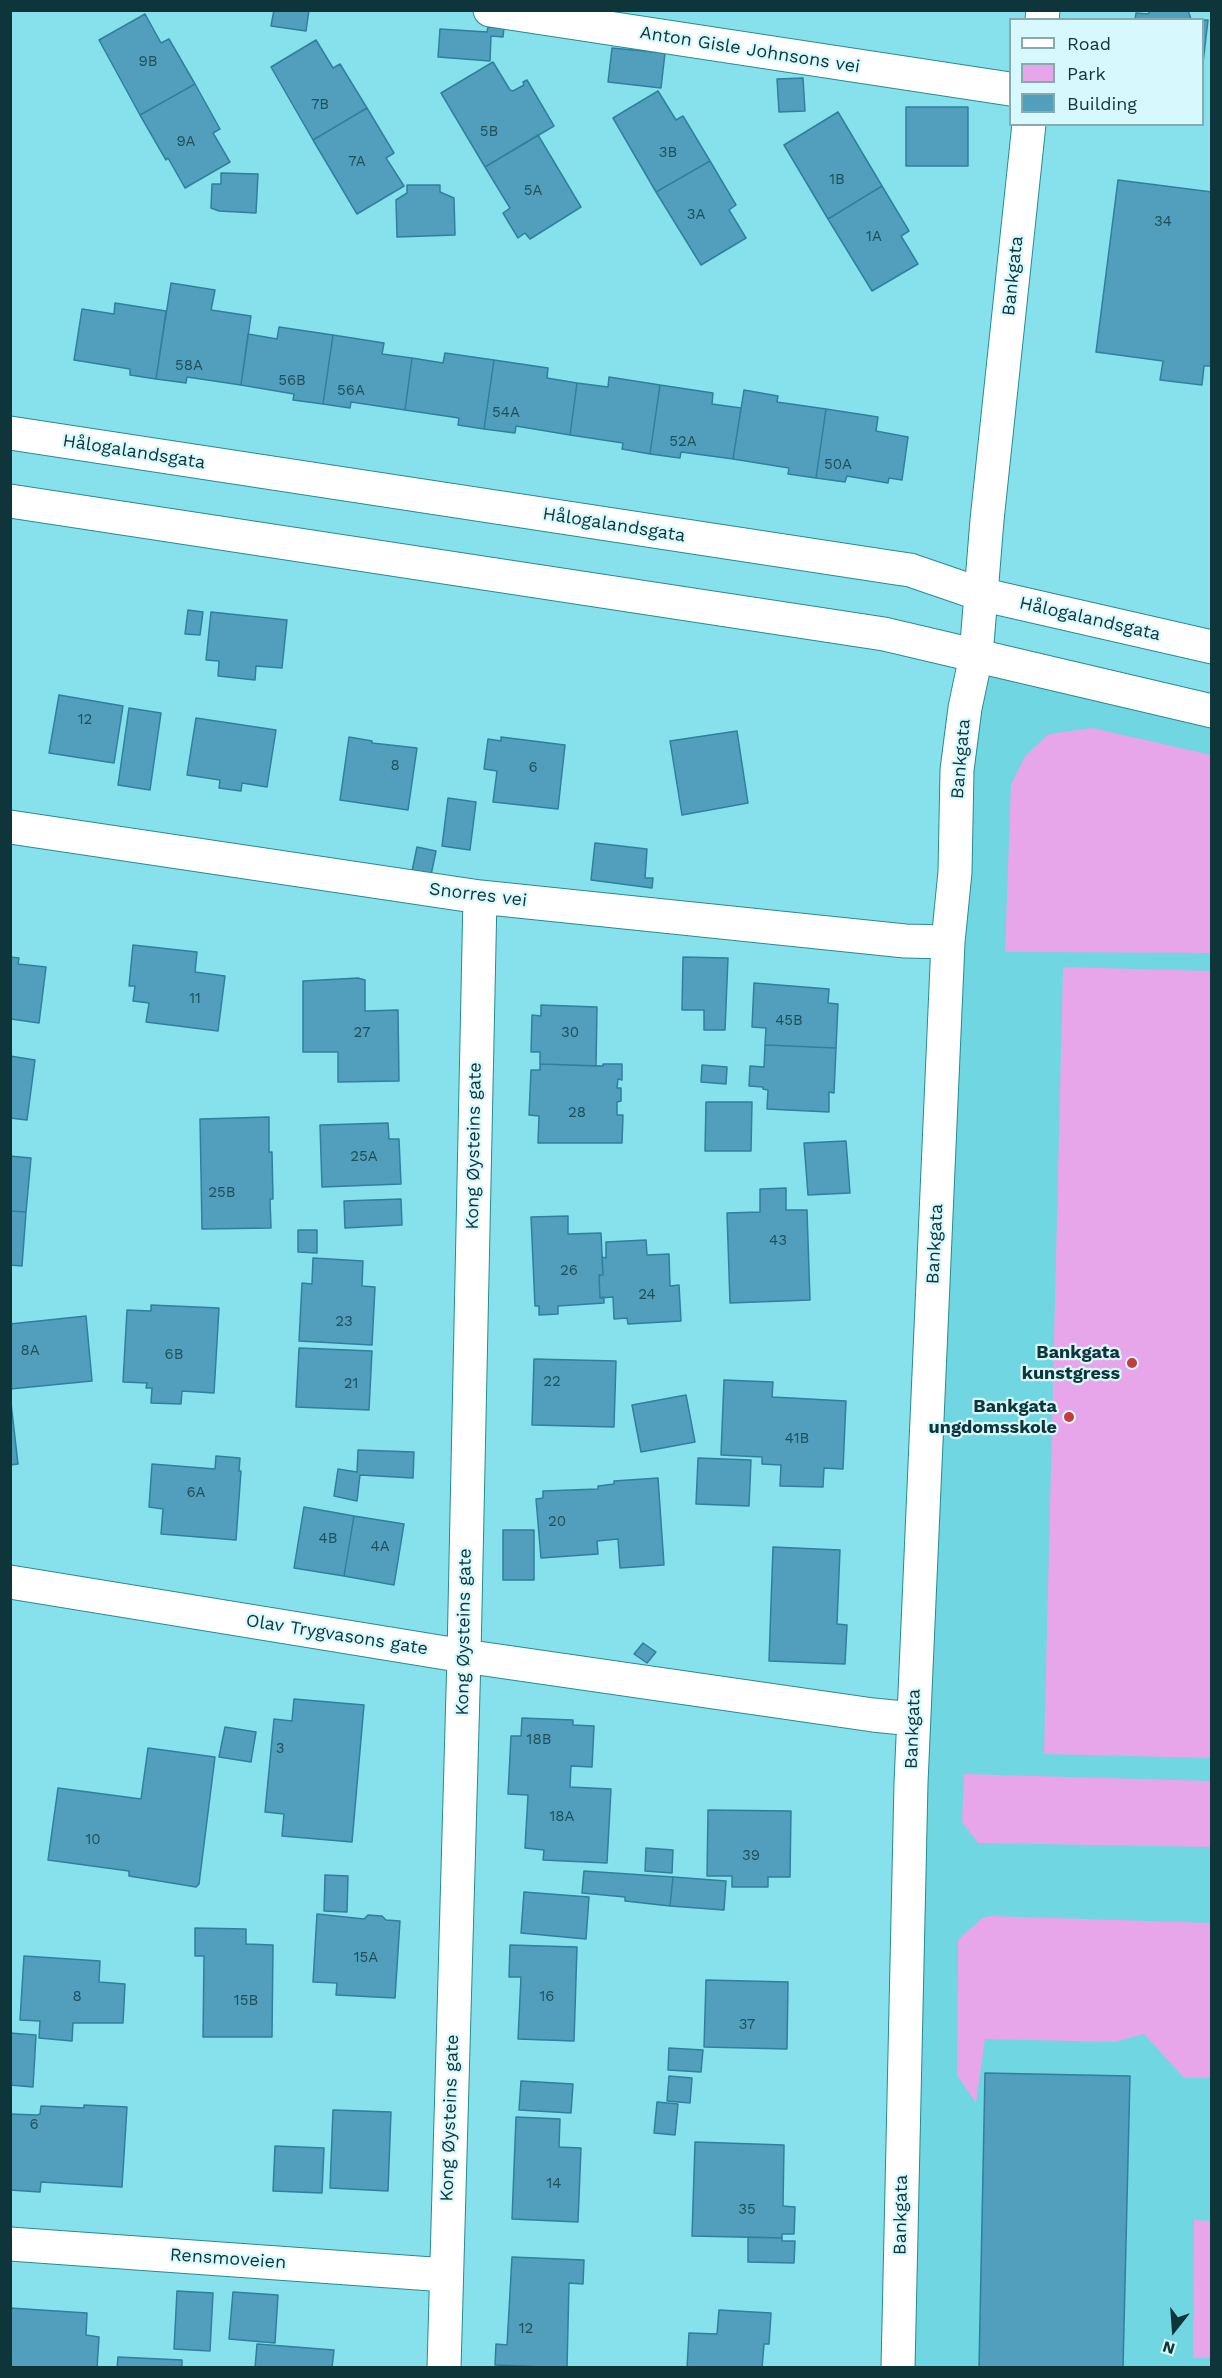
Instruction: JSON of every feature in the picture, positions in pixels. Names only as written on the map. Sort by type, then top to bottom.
[{"type":"street","name":"Anton Gisle Johnsons vei","points":[[489,10],[1009,89]]},
{"type":"street","name":"Bankgata","points":[[898,2367],[907,1885],[913,1719],[948,942],[955,872],[957,770],[965,708],[976,656],[980,594],[1029,126]]},
{"type":"street","name":"Hålogalandsgata","points":[[10,433],[910,570],[980,594],[1212,647]]},
{"type":"street","points":[[10,501],[884,634],[1212,711]]},
{"type":"street","name":"Snorres vei","points":[[10,827],[480,897],[905,941],[948,942]]},
{"type":"street","name":"Kong Øysteins gate","points":[[444,2367],[464,1656],[480,897]]},
{"type":"street","name":"Olav Trygvasons gate","points":[[10,1582],[464,1656],[913,1719]]},
{"type":"street","name":"Rensmoveien","points":[[10,2244],[446,2275]]},
{"type":"shaded area","name":"Bankgata ungdomsskole","points":[[976,656],[1211,711],[1212,2367],[898,2368]]},
{"type":"green space","points":[[1092,728],[1211,755],[1211,953],[1005,952],[1011,784],[1026,755],[1049,734]]},
{"type":"green space","name":"Bankgata kunstgress","points":[[1063,967],[1211,971],[1211,1758],[1044,1754]]},
{"type":"green space","points":[[964,1774],[1211,1781],[1211,1847],[978,1843],[962,1822]]},
{"type":"green space","points":[[991,1916],[1211,1923],[1211,2078],[1184,2078],[1144,2034],[1114,2042],[985,2039],[976,2103],[957,2075],[958,1940],[982,1918]]},
{"type":"green space","points":[[1194,2220],[1211,2221],[1211,2358],[1193,2358]]},
{"type":"building","points":[[274,10],[309,10],[306,31],[271,26]]},
{"type":"building","points":[[1151,10],[1188,10],[1191,18],[1135,18],[1136,13],[1148,14]]},
{"type":"building","points":[[145,14],[161,43],[169,39],[195,84],[140,115],[99,40]]},
{"type":"building","points":[[1204,20],[1208,20],[1204,54]]},
{"type":"building","points":[[488,27],[504,28],[503,37],[491,36],[490,61],[438,57],[440,29],[487,32]]},
{"type":"building","points":[[316,40],[333,68],[340,64],[367,108],[313,140],[271,67]]},
{"type":"building","points":[[612,48],[665,53],[661,88],[608,82]]},
{"type":"building","points":[[493,62],[510,90],[513,91],[524,85],[523,82],[527,80],[554,126],[485,167],[441,93]]},
{"type":"building","points":[[803,78],[805,111],[779,112],[777,79]]},
{"type":"building","points":[[195,84],[220,129],[213,133],[230,162],[185,188],[140,115]]},
{"type":"building","points":[[658,91],[676,120],[683,116],[710,161],[656,192],[613,118]]},
{"type":"building","points":[[906,107],[968,107],[968,166],[906,166]]},
{"type":"building","points":[[367,108],[394,153],[386,158],[404,186],[357,214],[313,140]]},
{"type":"building","points":[[838,112],[882,186],[828,219],[784,145]]},
{"type":"building","points":[[538,135],[581,207],[530,239],[525,233],[518,238],[503,213],[510,208],[485,167]]},
{"type":"building","points":[[710,161],[736,205],[729,210],[746,238],[701,265],[656,192]]},
{"type":"building","points":[[221,173],[258,174],[256,213],[219,211],[211,208],[212,184],[221,184]]},
{"type":"building","points":[[1118,180],[1212,192],[1212,366],[1204,366],[1202,385],[1160,380],[1163,361],[1096,352]]},
{"type":"building","points":[[407,185],[440,185],[440,192],[454,198],[455,235],[397,237],[396,200],[407,193]]},
{"type":"building","points":[[882,186],[909,231],[901,236],[918,264],[872,291],[828,219]]},
{"type":"building","points":[[171,283],[215,290],[211,310],[251,316],[241,385],[187,377],[186,383],[156,379]]},
{"type":"building","points":[[115,303],[166,311],[156,379],[130,375],[130,369],[74,360],[82,309],[114,314]]},
{"type":"building","points":[[279,327],[333,335],[323,404],[293,400],[294,394],[241,385],[248,334],[277,339]]},
{"type":"building","points":[[333,335],[384,343],[382,354],[412,358],[405,410],[351,402],[350,408],[323,404]]},
{"type":"building","points":[[445,353],[494,360],[484,429],[458,425],[459,418],[405,410],[412,358],[443,363]]},
{"type":"building","points":[[494,360],[548,368],[547,378],[577,383],[570,435],[516,426],[515,433],[484,429]]},
{"type":"building","points":[[609,377],[660,385],[650,454],[622,449],[623,443],[570,435],[577,383],[608,387]]},
{"type":"building","points":[[660,385],[713,393],[712,404],[741,408],[733,459],[681,452],[680,458],[650,454]]},
{"type":"building","points":[[744,390],[778,396],[777,402],[826,409],[816,478],[788,474],[789,468],[733,459]]},
{"type":"building","points":[[826,409],[878,417],[876,431],[908,437],[902,480],[889,478],[888,483],[847,476],[845,482],[816,478]]},
{"type":"building","points":[[188,610],[203,612],[200,635],[185,634]]},
{"type":"building","points":[[211,612],[287,620],[282,668],[256,666],[255,680],[218,676],[219,661],[206,660]]},
{"type":"building","points":[[59,695],[123,706],[114,763],[49,753]]},
{"type":"building","points":[[129,708],[161,713],[150,790],[118,785]]},
{"type":"building","points":[[196,718],[276,730],[267,787],[242,783],[241,791],[219,788],[220,780],[187,775]]},
{"type":"building","points":[[737,731],[748,803],[682,815],[670,741]]},
{"type":"building","points":[[349,737],[372,741],[372,743],[417,748],[408,810],[340,800]]},
{"type":"building","points":[[501,737],[565,745],[558,809],[493,802],[497,771],[484,769],[488,739],[501,741]]},
{"type":"building","points":[[448,798],[476,802],[470,850],[442,846]]},
{"type":"building","points":[[595,843],[647,849],[645,878],[653,878],[652,888],[591,880]]},
{"type":"building","points":[[417,847],[436,851],[430,880],[411,876]]},
{"type":"building","points":[[133,945],[197,952],[195,972],[225,976],[218,1031],[146,1022],[149,1003],[133,1001],[135,986],[129,986]]},
{"type":"building","points":[[10,957],[19,958],[18,964],[46,967],[39,1023],[11,1019],[10,1024]]},
{"type":"building","points":[[683,957],[728,958],[725,1030],[704,1030],[704,1010],[682,1010]]},
{"type":"building","points":[[358,978],[365,980],[365,1011],[398,1010],[399,1081],[338,1082],[338,1052],[303,1052],[303,981]]},
{"type":"building","points":[[754,983],[829,989],[828,1003],[838,1004],[836,1048],[765,1045],[766,1028],[752,1027]]},
{"type":"building","points":[[541,1005],[597,1007],[596,1066],[540,1064],[540,1052],[531,1052],[532,1015],[541,1016]]},
{"type":"building","points":[[765,1045],[836,1048],[834,1093],[829,1092],[829,1112],[767,1109],[768,1090],[763,1087],[749,1086],[750,1066],[764,1067]]},
{"type":"building","points":[[10,1056],[35,1060],[27,1120],[10,1118]]},
{"type":"building","points":[[540,1064],[603,1066],[603,1064],[622,1064],[622,1080],[618,1079],[617,1088],[621,1088],[621,1101],[617,1102],[617,1115],[623,1115],[622,1143],[538,1143],[539,1116],[529,1115],[531,1070],[540,1070]]},
{"type":"building","points":[[702,1065],[727,1067],[726,1084],[701,1082]]},
{"type":"building","points":[[706,1102],[752,1102],[751,1151],[705,1151]]},
{"type":"building","points":[[269,1117],[273,1199],[270,1199],[271,1228],[202,1229],[200,1119]]},
{"type":"building","points":[[388,1123],[389,1139],[399,1139],[401,1184],[322,1187],[320,1125]]},
{"type":"building","points":[[846,1141],[850,1193],[808,1195],[804,1143]]},
{"type":"building","points":[[10,1156],[31,1158],[26,1212],[10,1211]]},
{"type":"building","points":[[786,1188],[786,1210],[807,1210],[810,1300],[730,1303],[727,1213],[760,1212],[760,1189]]},
{"type":"building","points":[[401,1199],[402,1225],[345,1228],[344,1201]]},
{"type":"building","points":[[10,1211],[26,1212],[22,1266],[10,1265]]},
{"type":"building","points":[[568,1216],[568,1234],[601,1233],[603,1275],[599,1275],[600,1298],[604,1297],[604,1303],[558,1306],[558,1314],[539,1315],[539,1306],[535,1306],[531,1217]]},
{"type":"building","points":[[298,1230],[317,1230],[317,1253],[298,1252]]},
{"type":"building","points":[[646,1240],[647,1255],[669,1254],[670,1286],[679,1285],[681,1321],[628,1324],[627,1318],[614,1319],[613,1297],[600,1298],[599,1275],[603,1275],[602,1257],[606,1258],[606,1242]]},
{"type":"building","points":[[313,1258],[363,1261],[362,1286],[375,1287],[372,1345],[299,1341],[302,1283],[312,1284]]},
{"type":"building","points":[[151,1305],[219,1308],[214,1393],[182,1391],[181,1404],[151,1403],[152,1388],[146,1388],[147,1383],[123,1382],[127,1310],[151,1311]]},
{"type":"building","points":[[86,1316],[92,1381],[10,1389],[10,1324]]},
{"type":"building","points":[[299,1348],[372,1351],[369,1410],[296,1407]]},
{"type":"building","points":[[534,1359],[616,1361],[614,1427],[532,1425]]},
{"type":"building","points":[[724,1380],[773,1382],[772,1397],[846,1401],[843,1469],[824,1468],[823,1487],[780,1486],[781,1465],[762,1464],[762,1457],[721,1455]]},
{"type":"building","points":[[10,1394],[18,1464],[10,1465]]},
{"type":"building","points":[[686,1395],[695,1442],[641,1452],[632,1405]]},
{"type":"building","points":[[358,1450],[414,1452],[413,1478],[360,1475],[357,1501],[334,1496],[338,1469],[357,1472]]},
{"type":"building","points":[[216,1456],[240,1458],[236,1540],[161,1534],[163,1509],[149,1507],[152,1464],[215,1469]]},
{"type":"building","points":[[698,1458],[751,1460],[749,1506],[696,1504]]},
{"type":"building","points":[[658,1478],[664,1565],[620,1568],[618,1539],[597,1541],[598,1554],[541,1558],[536,1499],[543,1498],[543,1491],[598,1489],[598,1486],[614,1484],[614,1481]]},
{"type":"building","points":[[304,1507],[354,1516],[344,1576],[294,1568]]},
{"type":"building","points":[[354,1516],[404,1524],[394,1585],[344,1576]]},
{"type":"building","points":[[503,1530],[534,1530],[534,1580],[503,1580]]},
{"type":"building","points":[[773,1547],[840,1550],[837,1624],[847,1625],[845,1664],[769,1661]]},
{"type":"building","points":[[643,1643],[656,1652],[647,1663],[634,1654]]},
{"type":"building","points":[[294,1699],[364,1705],[352,1842],[282,1836],[284,1814],[265,1812],[274,1719],[292,1721]]},
{"type":"building","points":[[522,1718],[573,1720],[573,1725],[594,1726],[592,1767],[571,1766],[570,1787],[611,1789],[607,1863],[543,1860],[544,1850],[525,1848],[528,1795],[508,1794],[511,1736],[521,1736]]},
{"type":"building","points":[[225,1727],[256,1732],[251,1762],[219,1757]]},
{"type":"building","points":[[148,1748],[215,1757],[199,1884],[196,1887],[129,1876],[129,1871],[48,1860],[58,1788],[141,1799]]},
{"type":"building","points":[[708,1810],[791,1811],[790,1877],[768,1877],[768,1887],[732,1887],[732,1876],[707,1876]]},
{"type":"building","points":[[646,1848],[673,1850],[672,1873],[645,1871]]},
{"type":"building","points":[[584,1871],[673,1877],[670,1906],[625,1901],[625,1897],[582,1893]]},
{"type":"building","points":[[325,1875],[348,1876],[347,1912],[324,1911]]},
{"type":"building","points":[[673,1877],[726,1881],[724,1910],[670,1906]]},
{"type":"building","points":[[524,1892],[589,1897],[586,1939],[521,1933]]},
{"type":"building","points":[[317,1914],[364,1919],[368,1915],[382,1916],[386,1920],[400,1921],[395,1998],[336,1995],[337,1983],[313,1982]]},
{"type":"building","points":[[195,1928],[246,1929],[246,1944],[273,1945],[272,2037],[203,2037],[204,1956],[195,1956]]},
{"type":"building","points":[[510,1945],[577,1947],[574,2041],[518,2039],[521,1977],[509,1977]]},
{"type":"building","points":[[24,1956],[100,1961],[99,1982],[125,1984],[123,2023],[73,2023],[72,2041],[39,2038],[40,2021],[20,2020]]},
{"type":"building","points":[[706,1980],[788,1982],[787,2049],[704,2047]]},
{"type":"building","points":[[10,2033],[36,2035],[33,2087],[10,2085]]},
{"type":"building","points":[[669,2048],[703,2050],[701,2072],[668,2070]]},
{"type":"building","points":[[985,2073],[1130,2076],[1123,2368],[979,2368]]},
{"type":"building","points":[[669,2076],[692,2078],[690,2103],[667,2101]]},
{"type":"building","points":[[521,2081],[573,2084],[571,2113],[519,2110]]},
{"type":"building","points":[[657,2102],[678,2104],[675,2135],[654,2133]]},
{"type":"building","points":[[84,2105],[127,2107],[122,2187],[41,2182],[40,2192],[10,2190],[10,2114],[37,2115],[40,2114],[41,2106],[84,2108]]},
{"type":"building","points":[[333,2110],[391,2112],[388,2191],[330,2188]]},
{"type":"building","points":[[516,2117],[560,2119],[559,2147],[581,2148],[578,2222],[512,2219]]},
{"type":"building","points":[[695,2142],[784,2145],[783,2206],[795,2207],[794,2234],[782,2234],[782,2238],[692,2236]]},
{"type":"building","points":[[275,2146],[324,2148],[322,2193],[273,2191]]},
{"type":"building","points":[[748,2237],[782,2238],[782,2241],[795,2241],[794,2263],[748,2262]]},
{"type":"building","points":[[512,2257],[584,2260],[583,2284],[569,2283],[567,2368],[495,2365],[496,2344],[507,2345]]},
{"type":"building","points":[[177,2291],[213,2293],[210,2351],[174,2349]]},
{"type":"building","points":[[233,2292],[278,2295],[275,2343],[229,2339]]},
{"type":"building","points":[[10,2308],[87,2313],[86,2335],[99,2337],[97,2368],[10,2368]]},
{"type":"building","points":[[719,2310],[771,2313],[769,2344],[764,2344],[762,2368],[687,2368],[689,2333],[717,2334]]},
{"type":"building","points":[[257,2344],[334,2350],[332,2368],[255,2368]]},
{"type":"building","points":[[118,2357],[182,2360],[182,2368],[117,2368]]},
{"type":"place","name":"Bankgata kunstgress","points":[[1132,1363]]},
{"type":"place","name":"Bankgata ungdomsskole","points":[[1069,1417]]}]
